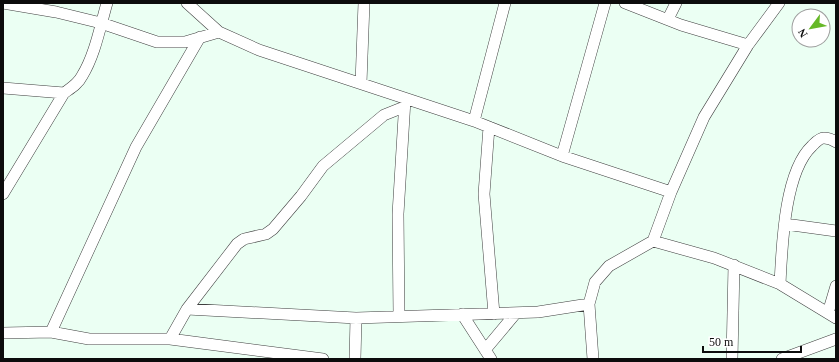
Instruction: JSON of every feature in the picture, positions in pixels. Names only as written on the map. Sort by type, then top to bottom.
[{"type":"street","points":[[3,3],[56,12],[101,23],[157,42],[185,42],[219,32]]},
{"type":"street","points":[[3,194],[64,93],[75,86],[82,76],[90,59],[107,3]]},
{"type":"street","points":[[187,3],[219,32],[259,50],[362,83],[405,103],[474,121],[562,156],[671,192]]},
{"type":"street","points":[[362,83],[364,3]]},
{"type":"street","points":[[474,121],[505,3]]},
{"type":"street","points":[[562,156],[605,3]]},
{"type":"street","points":[[625,3],[668,19],[748,44]]},
{"type":"street","points":[[668,19],[676,3]]},
{"type":"street","points":[[593,359],[589,304],[595,282],[609,266],[653,241],[671,192],[704,117],[748,44],[779,3]]},
{"type":"street","points":[[51,332],[136,147],[200,37]]},
{"type":"street","points":[[3,88],[64,93]]},
{"type":"street","points":[[170,340],[187,309],[237,244],[244,239],[266,234],[301,196],[323,166],[384,115],[405,103]]},
{"type":"street","points":[[399,316],[398,214],[405,103]]},
{"type":"street","points":[[488,127],[484,194],[494,314]]},
{"type":"street","points":[[780,284],[785,224],[791,190],[802,158],[817,141],[824,138],[836,142]]},
{"type":"street","points":[[785,224],[836,231]]},
{"type":"street","points":[[653,241],[714,258],[780,284],[832,316],[836,286]]},
{"type":"street","points":[[732,359],[734,265]]},
{"type":"street","points":[[187,309],[356,318],[538,312],[589,304]]},
{"type":"street","points":[[462,314],[488,355],[516,313]]},
{"type":"street","points":[[356,318],[356,359]]},
{"type":"street","points":[[3,333],[51,332],[89,339],[170,340],[323,359]]},
{"type":"street","points":[[782,359],[836,339]]}]
